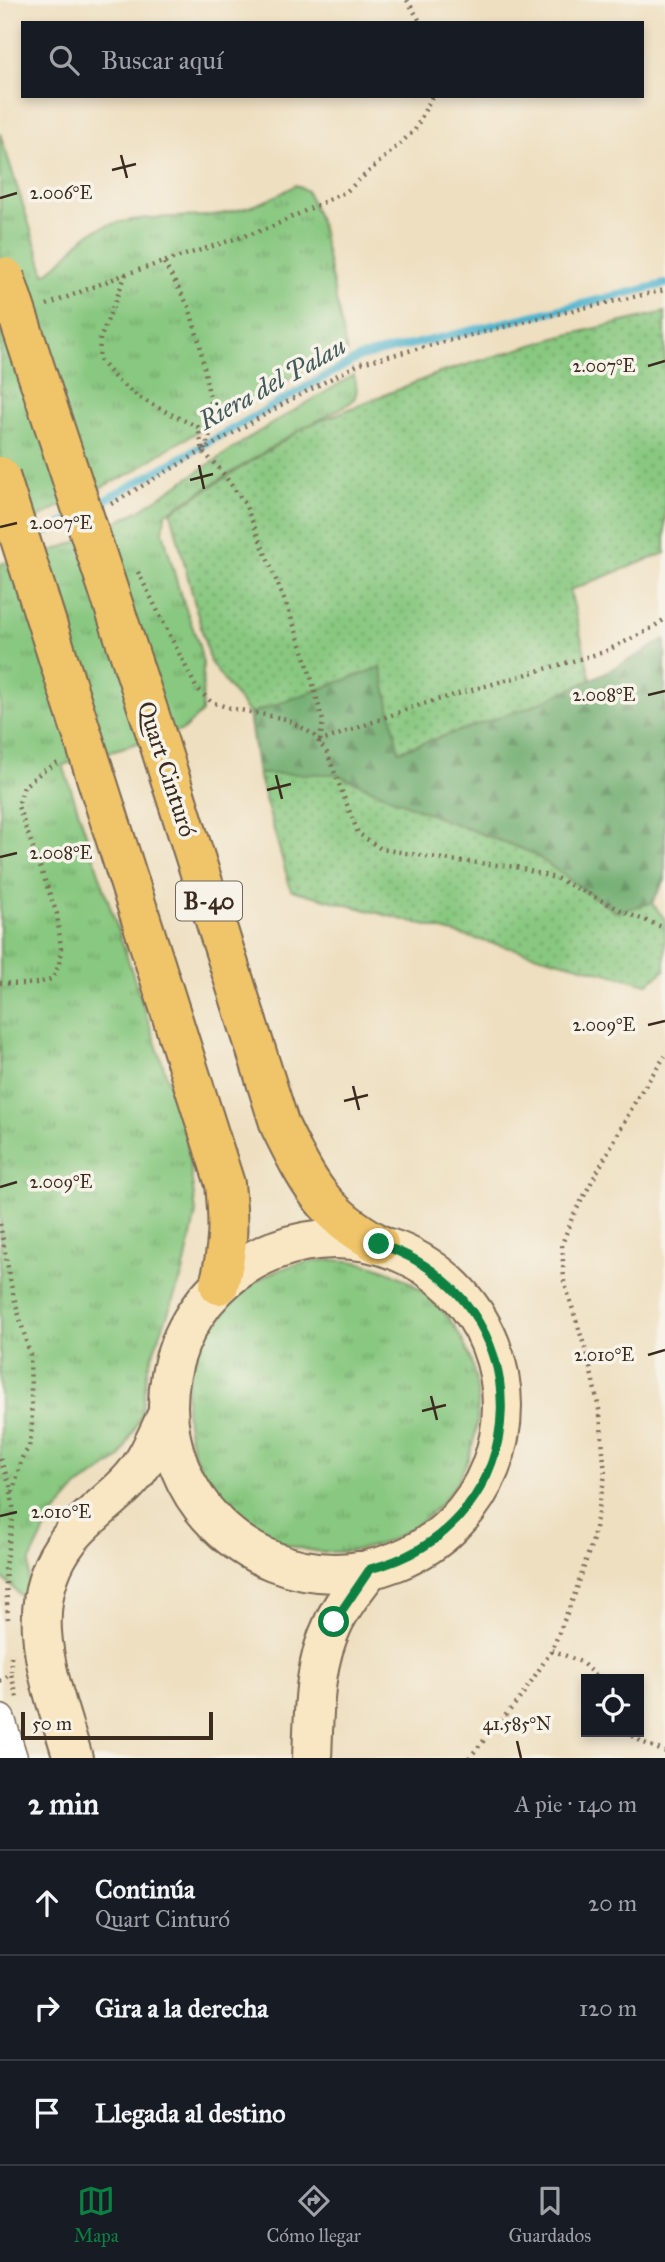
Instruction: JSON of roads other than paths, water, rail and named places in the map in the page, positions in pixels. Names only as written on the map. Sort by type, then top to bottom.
[{"type":"highway","name":"Quart Cinturó","points":[[2,270],[157,737],[281,1126],[309,1184],[323,1203],[345,1223],[379,1244]]},
{"type":"highway","name":"B-40","points":[[0,476],[78,766],[225,1184],[229,1224],[228,1250],[219,1285]]},
{"type":"main road","points":[[337,1238],[379,1244],[408,1255],[447,1282],[468,1306],[491,1347],[499,1378],[502,1409],[498,1440],[489,1471],[465,1511],[443,1533],[417,1551],[392,1563],[338,1573],[306,1570],[275,1562],[233,1538],[209,1516],[191,1490],[173,1445],[168,1413],[171,1374],[182,1337],[202,1304],[219,1285],[254,1259],[294,1244],[337,1238]]},
{"type":"main road","points":[[74,1758],[40,1638],[45,1587],[69,1539],[96,1510],[120,1491],[142,1465],[168,1413]]},
{"type":"main road","points":[[312,1758],[316,1686],[323,1650],[334,1622],[370,1569]]},
{"type":"street","points":[[0,1720],[12,1758]]},
{"type":"waterway","name":"Riera del Palau","points":[[93,507],[360,357],[665,284]]},
{"type":"waterway","name":"Riera del Palau","points":[[30,537],[49,531],[75,517]]}]
